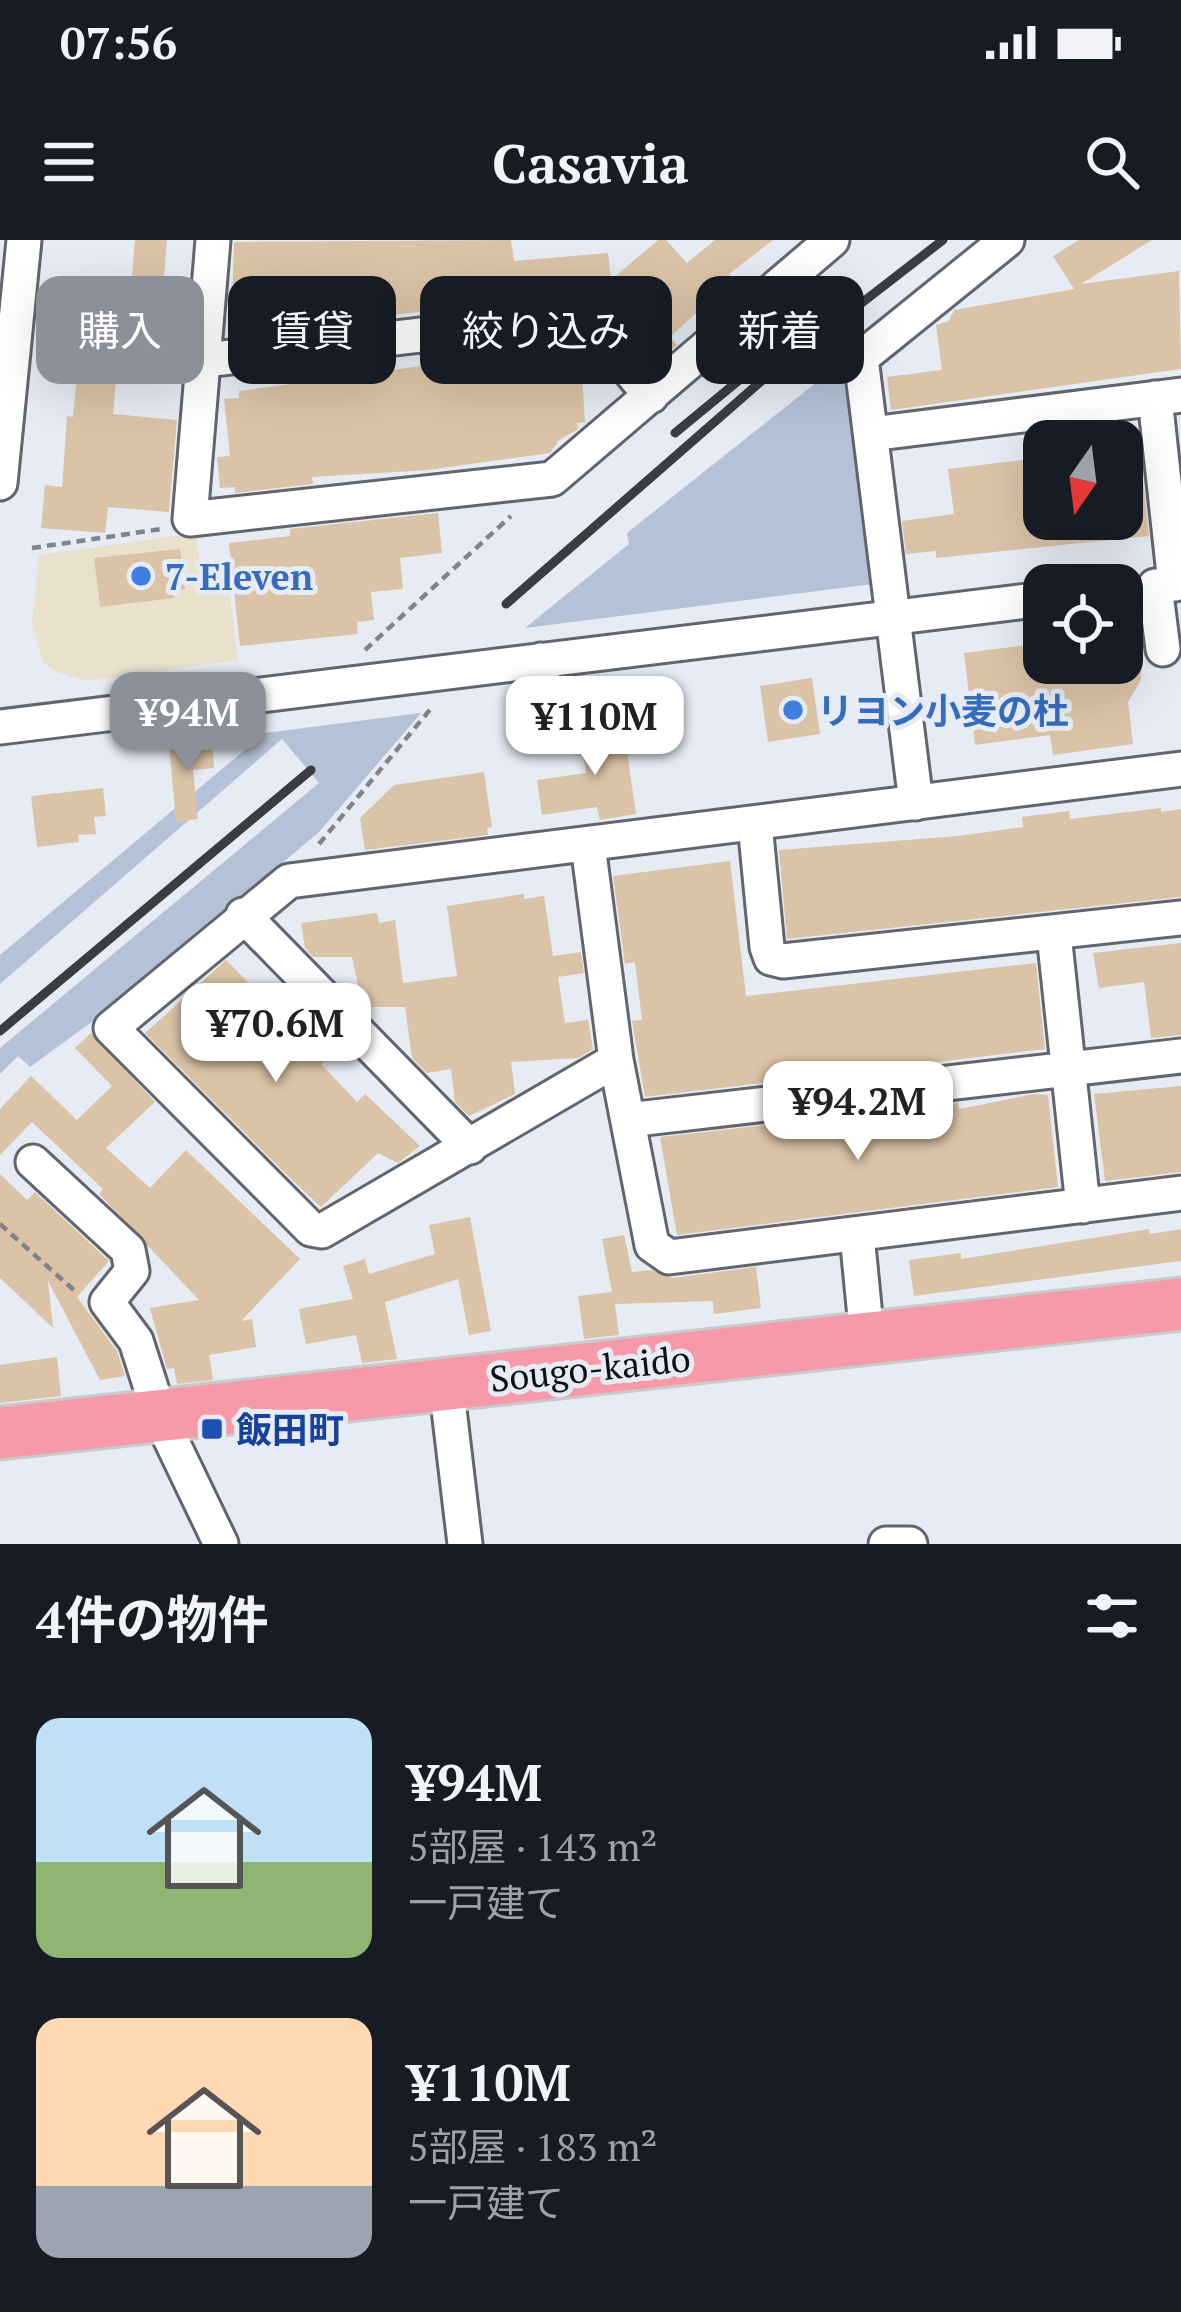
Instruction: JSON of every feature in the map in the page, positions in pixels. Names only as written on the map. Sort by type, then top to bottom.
[{"type":"highway","name":"Sougo-kaido","points":[[0,1433],[1181,1304]]},
{"type":"street","points":[[213,240],[190,519],[552,479],[821,244]]},
{"type":"street","points":[[916,803],[861,358],[1007,240]]},
{"type":"street","points":[[0,483],[16,242]]},
{"type":"street","points":[[206,360],[584,316],[650,396]]},
{"type":"street","points":[[871,434],[1168,396],[1158,586],[1163,649]]},
{"type":"street","points":[[0,727],[1023,602]]},
{"type":"street","points":[[541,660],[548,731]]},
{"type":"street","points":[[616,1060],[322,1231],[310,1228],[112,1028],[289,881],[1181,769]]},
{"type":"street","points":[[755,824],[772,958],[1181,918]]},
{"type":"street","points":[[588,845],[616,1060],[652,1246],[658,1252],[669,1257],[1181,1193]]},
{"type":"street","points":[[243,915],[470,1147]]},
{"type":"street","points":[[1054,934],[1083,1206]]},
{"type":"street","points":[[628,1120],[1181,1056]]},
{"type":"street","points":[[33,1162],[128,1250],[132,1270],[107,1302],[136,1341],[161,1419],[221,1544]]},
{"type":"street","points":[[856,1235],[867,1337]]},
{"type":"street","points":[[446,1384],[465,1544]]},
{"type":"street","points":[[886,1544],[910,1544]]},
{"type":"path","points":[[365,650],[552,479]]},
{"type":"path","points":[[32,548],[179,526],[190,519]]},
{"type":"path","points":[[289,881],[433,706]]},
{"type":"path","points":[[0,1224],[84,1300],[107,1302]]},
{"type":"shaded area","points":[[814,384],[845,384],[873,584],[525,628],[629,544],[627,533]]},
{"type":"shaded area","points":[[196,533],[203,588],[228,584],[238,660],[87,681],[54,671],[42,660],[32,623],[39,555]]},
{"type":"shaded area","points":[[421,713],[319,832],[108,1010],[30,1067],[18,1056],[0,1074],[0,1048],[319,783],[282,739],[0,984],[0,955],[265,733]]},
{"type":"building","points":[[135,240],[167,240],[164,276],[132,276]]},
{"type":"building","points":[[511,240],[514,261],[608,253],[611,276],[420,276],[420,312],[396,315],[396,276],[233,276],[234,242]]},
{"type":"building","points":[[658,240],[666,240],[687,263],[715,240],[773,240],[731,276],[696,276],[696,313],[672,335],[672,276],[616,276]]},
{"type":"building","points":[[1079,240],[1152,240],[1081,284],[1179,271],[1181,369],[891,410],[887,377],[942,370],[936,325],[949,321],[954,310],[1074,289],[1053,256]]},
{"type":"building","points":[[420,366],[420,384],[583,384],[585,422],[577,423],[578,429],[559,440],[550,453],[428,470],[312,477],[313,484],[235,493],[235,487],[220,488],[217,457],[230,456],[224,399],[239,398],[239,391],[290,384],[396,384],[396,369]]},
{"type":"building","points":[[76,384],[116,384],[113,414],[177,420],[169,512],[108,507],[105,533],[41,528],[45,485],[62,487],[67,416],[73,417]]},
{"type":"building","points":[[1023,460],[1023,540],[1110,540],[936,558],[936,551],[906,554],[902,521],[954,514],[948,469]]},
{"type":"building","points":[[1143,480],[1149,536],[1143,537]]},
{"type":"building","points":[[438,513],[442,553],[400,558],[403,589],[371,592],[374,620],[357,622],[358,634],[240,646],[229,543],[290,536],[290,529]]},
{"type":"building","points":[[180,549],[185,589],[173,591],[174,598],[100,607],[94,558]]},
{"type":"building","points":[[1023,646],[1023,684],[1139,684],[1128,702],[1133,744],[1053,755],[1050,735],[975,745],[964,653]]},
{"type":"building","points":[[812,678],[820,734],[768,742],[760,686]]},
{"type":"building","points":[[623,724],[636,814],[600,820],[597,807],[542,815],[537,780],[586,773],[580,730]]},
{"type":"building","points":[[212,739],[214,768],[193,770],[198,819],[176,822],[169,743]]},
{"type":"building","points":[[484,772],[492,827],[487,828],[488,835],[365,850],[360,818],[394,785]]},
{"type":"building","points":[[103,788],[106,816],[94,817],[96,834],[78,835],[79,842],[37,847],[31,796]]},
{"type":"building","points":[[1161,808],[1161,812],[1181,809],[1181,897],[787,939],[779,850],[958,836],[1023,827],[1022,817],[1069,811],[1070,819]]},
{"type":"building","points":[[730,861],[746,996],[1036,963],[1045,1049],[645,1097],[632,1021],[642,1020],[635,962],[625,964],[613,876]]},
{"type":"building","points":[[524,894],[524,899],[544,896],[553,956],[581,952],[584,973],[558,977],[565,1023],[588,1020],[593,1049],[578,1058],[511,1062],[515,1094],[469,1116],[455,1102],[451,1069],[427,1073],[412,1058],[405,1007],[363,1007],[352,957],[313,957],[305,948],[301,923],[377,913],[379,923],[395,920],[403,983],[457,976],[447,906]]},
{"type":"building","points":[[1181,943],[1181,1035],[1151,1038],[1144,982],[1099,988],[1093,953]]},
{"type":"building","points":[[226,960],[326,1060],[321,1064],[357,1102],[365,1094],[420,1146],[398,1163],[378,1153],[321,1207],[290,1178],[145,1033]]},
{"type":"building","points":[[91,1033],[155,1102],[106,1148],[150,1188],[186,1150],[300,1259],[241,1321],[252,1319],[256,1347],[209,1355],[213,1380],[177,1384],[174,1368],[167,1369],[150,1308],[199,1300],[99,1194],[103,1189],[32,1122],[0,1155],[0,1109],[31,1076],[77,1120],[112,1086],[75,1048]]},
{"type":"building","points":[[1181,1086],[1181,1172],[1105,1181],[1094,1094]]},
{"type":"building","points":[[1048,1095],[1058,1187],[677,1235],[660,1137],[958,1103],[959,1109]]},
{"type":"building","points":[[0,1174],[27,1200],[35,1192],[109,1261],[77,1297],[117,1351],[125,1376],[100,1380],[48,1281],[53,1328],[0,1278]]},
{"type":"building","points":[[470,1217],[491,1331],[469,1335],[458,1279],[385,1302],[397,1359],[362,1363],[356,1335],[306,1344],[299,1309],[353,1299],[343,1266],[365,1259],[369,1274],[435,1254],[429,1225]]},
{"type":"building","points":[[1149,1229],[1150,1234],[1181,1229],[1181,1261],[914,1296],[909,1260],[961,1253],[961,1259]]},
{"type":"building","points":[[624,1235],[632,1272],[651,1270],[672,1278],[756,1267],[761,1308],[714,1314],[713,1301],[615,1304],[619,1335],[584,1339],[578,1296],[612,1292],[602,1239]]},
{"type":"building","points":[[57,1357],[61,1396],[0,1403],[0,1365]]},
{"type":"railway","points":[[506,604],[766,377],[943,240]]},
{"type":"railway","points":[[675,433],[734,384]]},
{"type":"railway","points":[[0,1031],[311,770]]},
{"type":"place","name":"7-Eleven","points":[[141,576]]},
{"type":"place","name":"リヨン小麦の杜","points":[[793,710]]},
{"type":"place","name":"飯田町","points":[[212,1429]]}]
